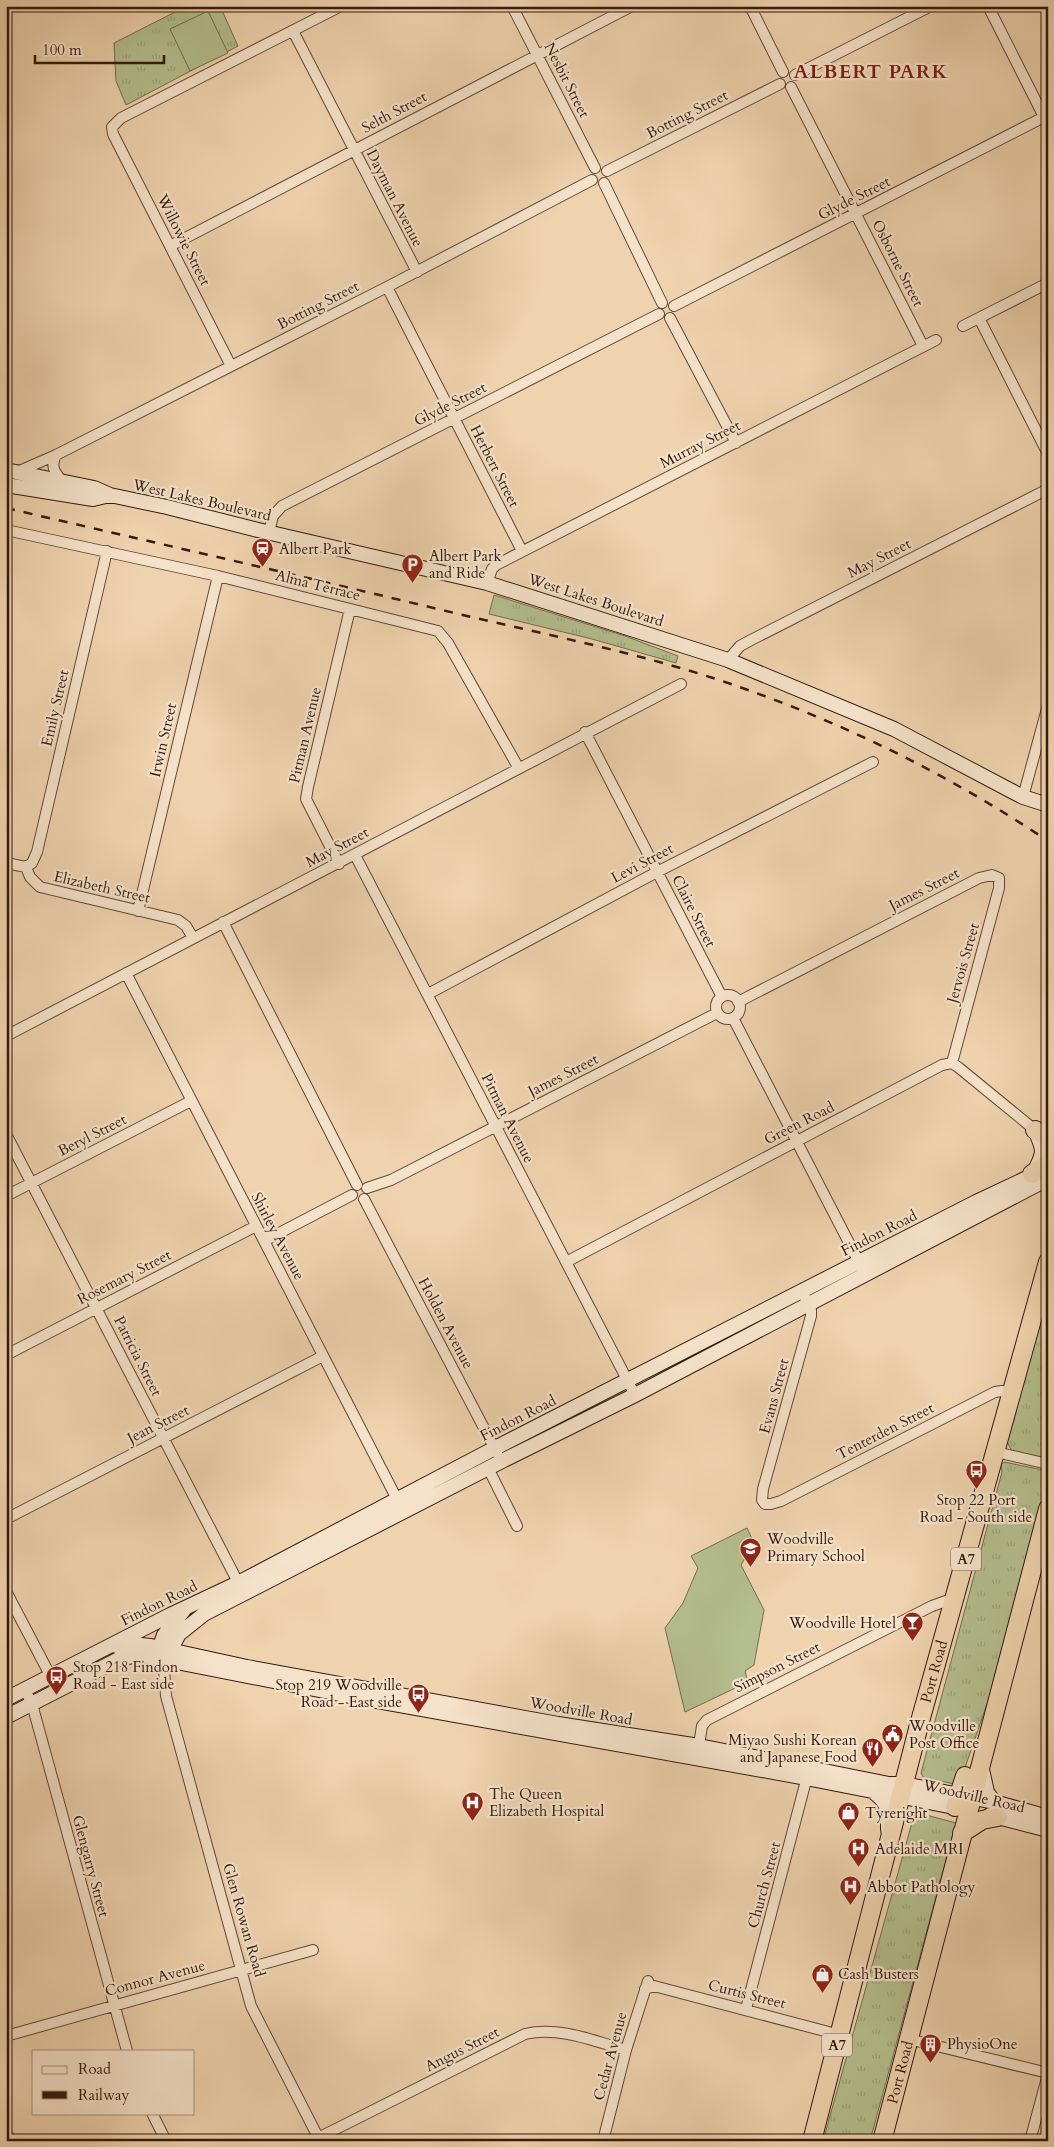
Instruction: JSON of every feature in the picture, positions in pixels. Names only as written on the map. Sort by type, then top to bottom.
[{"type":"highway","points":[[1043,1179],[1048,1164]]},
{"type":"highway","name":"Port Road","points":[[812,2141],[903,1790],[1048,1262]]},
{"type":"highway","name":"Port Road","points":[[882,2141],[962,1833],[963,1802],[980,1762],[1048,1509]]},
{"type":"highway","points":[[963,1802],[976,1741],[995,1707]]},
{"type":"highway","points":[[962,1833],[996,1810]]},
{"type":"main road","name":"West Lakes Boulevard","points":[[11,471],[94,488],[110,495],[488,583],[728,660],[894,729],[1023,797],[1048,805]]},
{"type":"main road","name":"West Lakes Boulevard","points":[[6,485],[93,499],[110,495]]},
{"type":"main road","points":[[1042,1134],[1044,1149],[1043,1179]]},
{"type":"main road","name":"Findon Road","points":[[162,1654],[190,1624],[240,1588],[397,1499],[859,1262],[1043,1179]]},
{"type":"main road","name":"Findon Road","points":[[6,1700],[184,1609],[240,1588],[404,1512],[809,1305],[1043,1179]]},
{"type":"main road","points":[[6,1717],[119,1659],[162,1654],[164,1635],[184,1609]]},
{"type":"main road","points":[[189,1655],[186,1643],[190,1624]]},
{"type":"main road","name":"Woodville Road","points":[[108,1647],[140,1644],[162,1654],[358,1698],[698,1753],[808,1773],[889,1784],[903,1790]]},
{"type":"main road","name":"Woodville Road","points":[[162,1654],[189,1655],[558,1724],[698,1753]]},
{"type":"main road","points":[[980,1762],[987,1792],[996,1810]]},
{"type":"main road","name":"Woodville Road","points":[[808,1773],[871,1790],[903,1790],[996,1810],[1048,1817]]},
{"type":"main road","points":[[871,1790],[884,1799],[886,1804],[888,1846]]},
{"type":"main road","name":"Woodville Road","points":[[996,1810],[1048,1830]]},
{"type":"street","points":[[293,30],[341,6]]},
{"type":"street","name":"Nesbit Street","points":[[512,6],[595,168]]},
{"type":"street","name":"Selth Street","points":[[170,246],[632,6]]},
{"type":"street","points":[[750,6],[783,72]]},
{"type":"street","points":[[795,75],[931,6]]},
{"type":"street","points":[[988,6],[1046,116]]},
{"type":"street","name":"Willowie Street","points":[[231,366],[113,134],[112,127],[121,118],[293,30]]},
{"type":"street","name":"Dayman Avenue","points":[[293,30],[417,272]]},
{"type":"street","points":[[783,72],[792,72],[795,75]]},
{"type":"street","points":[[783,72],[779,79],[783,87],[792,87],[795,84],[795,75]]},
{"type":"street","name":"Botting Street","points":[[607,171],[780,84]]},
{"type":"street","name":"Osborne Street","points":[[792,87],[924,346]]},
{"type":"street","name":"Glyde Street","points":[[674,306],[1046,116]]},
{"type":"street","points":[[595,168],[604,168],[607,171],[608,177],[604,183],[596,183],[592,180],[592,172],[595,168]]},
{"type":"street","name":"Botting Street","points":[[11,471],[56,455],[417,272],[592,180]]},
{"type":"street","points":[[604,183],[662,302]]},
{"type":"street","points":[[963,326],[1048,283]]},
{"type":"street","name":"Herbert Street","points":[[387,287],[522,551]]},
{"type":"street","points":[[667,301],[674,306],[675,311],[670,318],[665,319],[658,314],[658,309],[662,302],[667,301]]},
{"type":"street","name":"Glyde Street","points":[[269,532],[273,516],[282,506],[658,314]]},
{"type":"street","points":[[670,318],[736,443]]},
{"type":"street","points":[[979,318],[1048,454]]},
{"type":"street","name":"Murray Street","points":[[488,583],[492,569],[496,565],[936,340]]},
{"type":"street","points":[[56,455],[53,461],[53,469],[63,482]]},
{"type":"street","name":"May Street","points":[[728,660],[740,646],[751,640],[1048,489]]},
{"type":"street","name":"Alma Terrace","points":[[6,530],[218,576],[438,631],[448,643],[518,768]]},
{"type":"street","name":"Emily Street","points":[[26,867],[32,863],[37,852],[107,551]]},
{"type":"street","name":"Irwin Street","points":[[138,911],[218,576]]},
{"type":"street","name":"Pitman Avenue","points":[[339,864],[306,798],[350,609]]},
{"type":"street","name":"May Street","points":[[6,1036],[223,922],[339,864],[585,732],[681,684]]},
{"type":"street","points":[[1023,797],[1048,705]]},
{"type":"street","name":"Claire Street","points":[[585,732],[722,997]]},
{"type":"street","name":"Levi Street","points":[[428,994],[657,872],[873,762]]},
{"type":"street","name":"Pitman Avenue","points":[[355,855],[635,1395]]},
{"type":"street","points":[[6,863],[26,867]]},
{"type":"street","name":"Elizabeth Street","points":[[26,867],[30,877],[40,887],[178,920],[186,926],[193,938]]},
{"type":"street","name":"James Street","points":[[738,1002],[979,878],[992,875]]},
{"type":"street","name":"Jervois Street","points":[[952,1063],[999,888],[998,878],[992,875]]},
{"type":"street","points":[[223,922],[368,1195],[364,1200],[357,1200],[352,1195]]},
{"type":"street","name":"Shirley Avenue","points":[[126,973],[404,1512]]},
{"type":"street","points":[[722,997],[732,997],[738,1002],[738,1012],[733,1018],[722,1018],[717,1012],[716,1006],[722,997]]},
{"type":"street","name":"James Street","points":[[362,1186],[391,1180],[717,1012]]},
{"type":"street","points":[[733,1018],[865,1275]]},
{"type":"street","points":[[952,1063],[1042,1134]]},
{"type":"street","name":"Green Road","points":[[566,1262],[942,1065],[952,1063]]},
{"type":"street","name":"Beryl Street","points":[[6,1196],[191,1101]]},
{"type":"street","name":"Patricia Street","points":[[6,1134],[240,1588]]},
{"type":"street","points":[[352,1195],[353,1189],[362,1186]]},
{"type":"street","points":[[264,1241],[352,1195]]},
{"type":"street","name":"Holden Avenue","points":[[364,1200],[502,1461]]},
{"type":"street","name":"Rosemary Street","points":[[6,1355],[256,1226]]},
{"type":"street","points":[[802,1291],[809,1305]]},
{"type":"street","name":"Evans Street","points":[[771,1504],[765,1504],[762,1500],[763,1489],[811,1316],[809,1305]]},
{"type":"street","name":"Jean Street","points":[[6,1519],[323,1356]]},
{"type":"street","name":"Tenterden Street","points":[[771,1504],[995,1392],[1013,1393]]},
{"type":"street","points":[[996,1452],[1048,1464]]},
{"type":"street","points":[[488,1468],[517,1526]]},
{"type":"street","points":[[6,1591],[51,1677]]},
{"type":"street","name":"Simpson Street","points":[[698,1753],[702,1726],[707,1720],[932,1606],[946,1602],[954,1603]]},
{"type":"street","name":"Glen Rowan Road","points":[[162,1654],[161,1688],[166,1696],[255,2015],[319,2140]]},
{"type":"street","name":"Glengarry Street","points":[[25,1690],[32,1704],[127,2050]]},
{"type":"street","name":"Church Street","points":[[746,2009],[808,1773]]},
{"type":"street","name":"Connor Avenue","points":[[6,2036],[313,1950]]},
{"type":"street","name":"Curtis Street","points":[[647,1985],[746,2009],[840,2035]]},
{"type":"street","name":"Cedar Avenue","points":[[603,2141],[626,2050],[647,1985]]},
{"type":"street","name":"Angus Street","points":[[319,2140],[525,2034],[540,2030],[562,2032],[626,2050]]},
{"type":"street","points":[[908,2039],[1048,2074],[1030,2141]]},
{"type":"street","points":[[152,2114],[166,2141]]},
{"type":"street","points":[[6,2132],[11,2141]]},
{"type":"green space","points":[[187,6],[220,6],[238,46],[126,105],[116,81],[114,43]]},
{"type":"green space","points":[[208,11],[228,53],[190,71],[170,29]]},
{"type":"green space","points":[[494,595],[625,636],[678,656],[676,663],[592,639],[489,614]]},
{"type":"green space","points":[[1048,1294],[1048,1460],[1012,1451],[1007,1442]]},
{"type":"green space","points":[[1004,1462],[1043,1470],[1047,1474],[1048,1479],[989,1698],[959,1785],[923,1777],[921,1773],[1002,1472],[1001,1465]]},
{"type":"green space","points":[[747,1528],[754,1543],[741,1565],[764,1610],[754,1665],[745,1671],[748,1682],[685,1712],[665,1628],[683,1603],[698,1568],[691,1556]]},
{"type":"green space","points":[[915,1812],[956,1823],[870,2141],[823,2141]]},
{"type":"railway","points":[[6,508],[580,642],[716,679],[803,711],[888,749],[969,792],[1048,841]]},
{"type":"place","name":"Albert Park","points":[[263,568]]},
{"type":"place","name":"Albert Park and Ride","points":[[413,584]]},
{"type":"place","name":"Stop 22 Port Road - South side","points":[[976,1490]]},
{"type":"place","name":"Woodville Primary School","points":[[751,1567]]},
{"type":"place","name":"Woodville Hotel","points":[[912,1642]]},
{"type":"place","name":"Stop 218 Findon Road - East side","points":[[57,1695]]},
{"type":"place","name":"Stop 219 Woodville Road - East side","points":[[418,1713]]},
{"type":"place","name":"Woodville Post Office","points":[[893,1754]]},
{"type":"place","name":"Miyao Sushi Korean and Japanese Food","points":[[873,1768]]},
{"type":"place","name":"The Queen Elizabeth Hospital","points":[[473,1822]]},
{"type":"place","name":"Tyreright","points":[[849,1832]]},
{"type":"place","name":"Adelaide MRI","points":[[859,1868]]},
{"type":"place","name":"Abbot Pathology","points":[[851,1906]]},
{"type":"place","name":"Cash Busters","points":[[822,1993]]},
{"type":"place","name":"PhysioOne","points":[[931,2063]]},
{"type":"district","name":"ALBERT PARK","points":[[871,71]]}]
